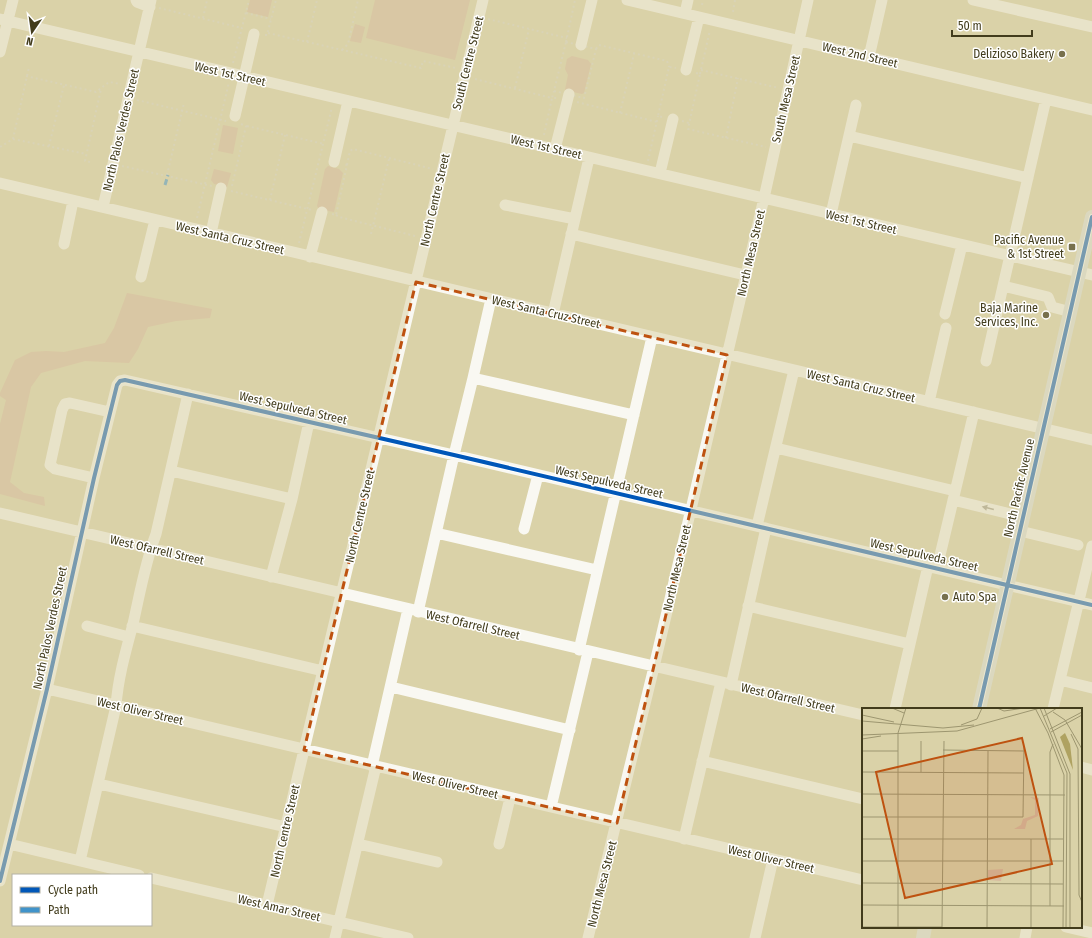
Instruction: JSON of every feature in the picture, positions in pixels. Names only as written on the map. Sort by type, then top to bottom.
[{"type":"main road","name":"North Pacific Avenue","points":[[979,708],[1070,312],[1086,274],[1092,217]]},
{"type":"main road","points":[[923,938],[926,928]]},
{"type":"street","points":[[0,52],[4,20],[13,0]]},
{"type":"street","points":[[136,0],[137,2],[150,4]]},
{"type":"street","name":"South Centre Street","points":[[453,126],[483,0]]},
{"type":"street","points":[[581,45],[592,0]]},
{"type":"street","name":"West 2nd Street","points":[[627,0],[1092,110]]},
{"type":"street","points":[[685,14],[688,0]]},
{"type":"street","name":"South Mesa Street","points":[[764,198],[808,0]]},
{"type":"street","points":[[869,57],[882,0]]},
{"type":"street","points":[[973,0],[1092,27]]},
{"type":"street","name":"North Palos Verdes Street","points":[[103,207],[140,53],[150,4]]},
{"type":"street","points":[[686,70],[699,17]]},
{"type":"street","name":"West 1st Street","points":[[4,20],[1086,274]]},
{"type":"street","points":[[234,121],[254,34]]},
{"type":"street","points":[[555,149],[568,97]]},
{"type":"street","points":[[986,361],[1046,99]]},
{"type":"street","points":[[334,162],[348,101]]},
{"type":"street","points":[[831,214],[856,105]]},
{"type":"street","points":[[660,173],[673,119]]},
{"type":"street","name":"North Centre Street","points":[[268,905],[453,126]]},
{"type":"street","points":[[849,136],[1028,178]]},
{"type":"street","points":[[553,314],[590,158]]},
{"type":"street","name":"West Santa Cruz Street","points":[[0,183],[1092,440]]},
{"type":"street","points":[[211,233],[226,189]]},
{"type":"street","name":"North Mesa Street","points":[[588,938],[617,823],[764,198]]},
{"type":"street","points":[[64,244],[73,201]]},
{"type":"street","points":[[505,205],[575,219]]},
{"type":"street","points":[[310,257],[322,212]]},
{"type":"street","points":[[141,277],[155,220]]},
{"type":"street","points":[[571,234],[745,275]]},
{"type":"street","points":[[945,314],[962,245]]},
{"type":"street","points":[[1004,286],[1048,297],[1052,307],[1070,312]]},
{"type":"street","points":[[335,938],[358,844],[391,687],[436,533],[491,299]]},
{"type":"street","points":[[929,402],[946,328]]},
{"type":"street","points":[[551,807],[570,730],[597,570],[652,337]]},
{"type":"street","points":[[684,839],[702,761],[748,606],[776,448],[794,370]]},
{"type":"street","points":[[473,378],[634,415]]},
{"type":"street","name":"West Sepulveda Street","points":[[120,381],[125,380],[454,455],[1092,605]]},
{"type":"street","name":"North Palos Verdes Street","points":[[0,881],[47,689],[94,478],[117,385],[120,381]]},
{"type":"street","points":[[80,861],[99,784],[116,706],[117,692],[131,631],[150,549],[156,534],[188,394]]},
{"type":"street","points":[[94,478],[54,469],[50,465],[62,410],[65,404],[70,403],[110,412]]},
{"type":"street","points":[[895,708],[910,644],[954,496],[974,412]]},
{"type":"street","points":[[271,577],[292,499],[309,422]]},
{"type":"street","points":[[776,448],[954,496],[1023,517]]},
{"type":"street","points":[[171,471],[292,499]]},
{"type":"street","points":[[524,529],[538,475]]},
{"type":"street","name":"West Ofarrell Street","points":[[0,513],[583,651],[862,715]]},
{"type":"street","points":[[1020,531],[1078,545]]},
{"type":"street","points":[[436,533],[597,570]]},
{"type":"street","points":[[1053,708],[1092,546]]},
{"type":"street","points":[[748,606],[910,644]]},
{"type":"street","points":[[86,626],[131,631],[323,671]]},
{"type":"street","points":[[1060,680],[1092,688]]},
{"type":"street","points":[[391,687],[570,730]]},
{"type":"street","name":"West Oliver Street","points":[[47,689],[862,880]]},
{"type":"street","points":[[702,761],[862,799]]},
{"type":"street","points":[[1082,767],[1092,770]]},
{"type":"street","points":[[99,784],[286,827]]},
{"type":"street","points":[[499,844],[510,798]]},
{"type":"street","points":[[9,844],[136,874]]},
{"type":"street","points":[[358,844],[437,862]]},
{"type":"street","points":[[755,938],[773,859]]},
{"type":"street","name":"West Amar Street","points":[[152,878],[408,938]]},
{"type":"street","points":[[1025,938],[1027,928]]},
{"type":"street","points":[[1070,928],[1092,933]]},
{"type":"path","points":[[203,18],[207,0]]},
{"type":"path","points":[[195,229],[249,0]]},
{"type":"path","points":[[268,33],[276,0]]},
{"type":"path","points":[[308,42],[317,0]]},
{"type":"path","points":[[342,50],[348,44],[358,0]]},
{"type":"path","points":[[542,146],[575,0]]},
{"type":"path","points":[[702,5],[703,0]]},
{"type":"path","points":[[732,12],[735,0]]},
{"type":"path","points":[[150,4],[242,28]]},
{"type":"path","points":[[246,13],[271,19]]},
{"type":"path","points":[[479,17],[567,38]]},
{"type":"path","points":[[712,20],[688,129],[775,149]]},
{"type":"path","points":[[515,88],[529,29]]},
{"type":"path","points":[[254,34],[267,35],[268,33],[422,68],[423,60],[465,74],[552,98],[584,98],[596,49],[599,45],[667,61],[669,67],[646,170]]},
{"type":"path","points":[[566,42],[596,49]]},
{"type":"path","points":[[620,113],[634,54]]},
{"type":"path","points":[[13,139],[29,67]]},
{"type":"path","points":[[669,67],[700,74]]},
{"type":"path","points":[[701,70],[788,90]]},
{"type":"path","points":[[26,76],[96,92],[109,82],[130,92],[182,111],[220,120],[234,121],[246,126],[324,144]]},
{"type":"path","points":[[726,138],[738,78]]},
{"type":"path","points":[[49,146],[64,85]]},
{"type":"path","points":[[90,162],[85,161],[86,154],[101,88]]},
{"type":"path","points":[[554,91],[568,97],[620,113],[657,122]]},
{"type":"path","points":[[297,254],[334,98]]},
{"type":"path","points":[[166,175],[184,103]]},
{"type":"path","points":[[658,116],[689,123]]},
{"type":"path","points":[[226,189],[246,126]]},
{"type":"path","points":[[270,200],[285,135]]},
{"type":"path","points":[[0,147],[13,139],[86,154]]},
{"type":"path","points":[[336,215],[350,151],[353,149],[389,159],[442,170]]},
{"type":"path","points":[[371,234],[389,159]]},
{"type":"path","points":[[334,162],[347,165]]},
{"type":"path","points":[[113,164],[205,184],[426,238]]},
{"type":"highlighted area","points":[[416,282],[727,355],[617,823],[304,750]]},
{"type":"shaded area","points":[[250,0],[272,0],[268,17],[247,12]]},
{"type":"shaded area","points":[[375,0],[470,0],[455,60],[366,38]]},
{"type":"shaded area","points":[[355,24],[365,27],[361,43],[350,41]]},
{"type":"shaded area","points":[[572,56],[588,60],[591,64],[584,93],[582,94],[565,90],[568,75],[565,69],[567,59]]},
{"type":"shaded area","points":[[223,125],[238,128],[233,154],[218,151]]},
{"type":"shaded area","points":[[328,166],[339,169],[343,173],[334,212],[319,209],[317,206],[325,169]]},
{"type":"shaded area","points":[[214,169],[231,173],[227,187],[214,184],[211,180]]},
{"type":"shaded area","points":[[127,293],[212,309],[210,318],[176,321],[148,327],[138,349],[129,363],[85,361],[41,373],[31,387],[10,482],[24,493],[44,497],[45,506],[0,494],[0,424],[6,400],[0,396],[0,393],[15,360],[31,352],[64,352],[105,343],[114,328]]},
{"type":"marked path","points":[[165,185],[168,175]]},
{"type":"cycle path","points":[[979,708],[1092,217]]},
{"type":"cycle path","points":[[0,881],[47,689],[94,478],[117,385],[120,381],[125,380],[454,455],[1092,605]]},
{"type":"place","name":"Delizioso Bakery","points":[[1062,54]]},
{"type":"place","name":"Pacific Avenue & 1st Street","points":[[1072,247]]},
{"type":"place","name":"Baja Marine Services, Inc.","points":[[1046,315]]},
{"type":"place","name":"Auto Spa","points":[[945,597]]}]
